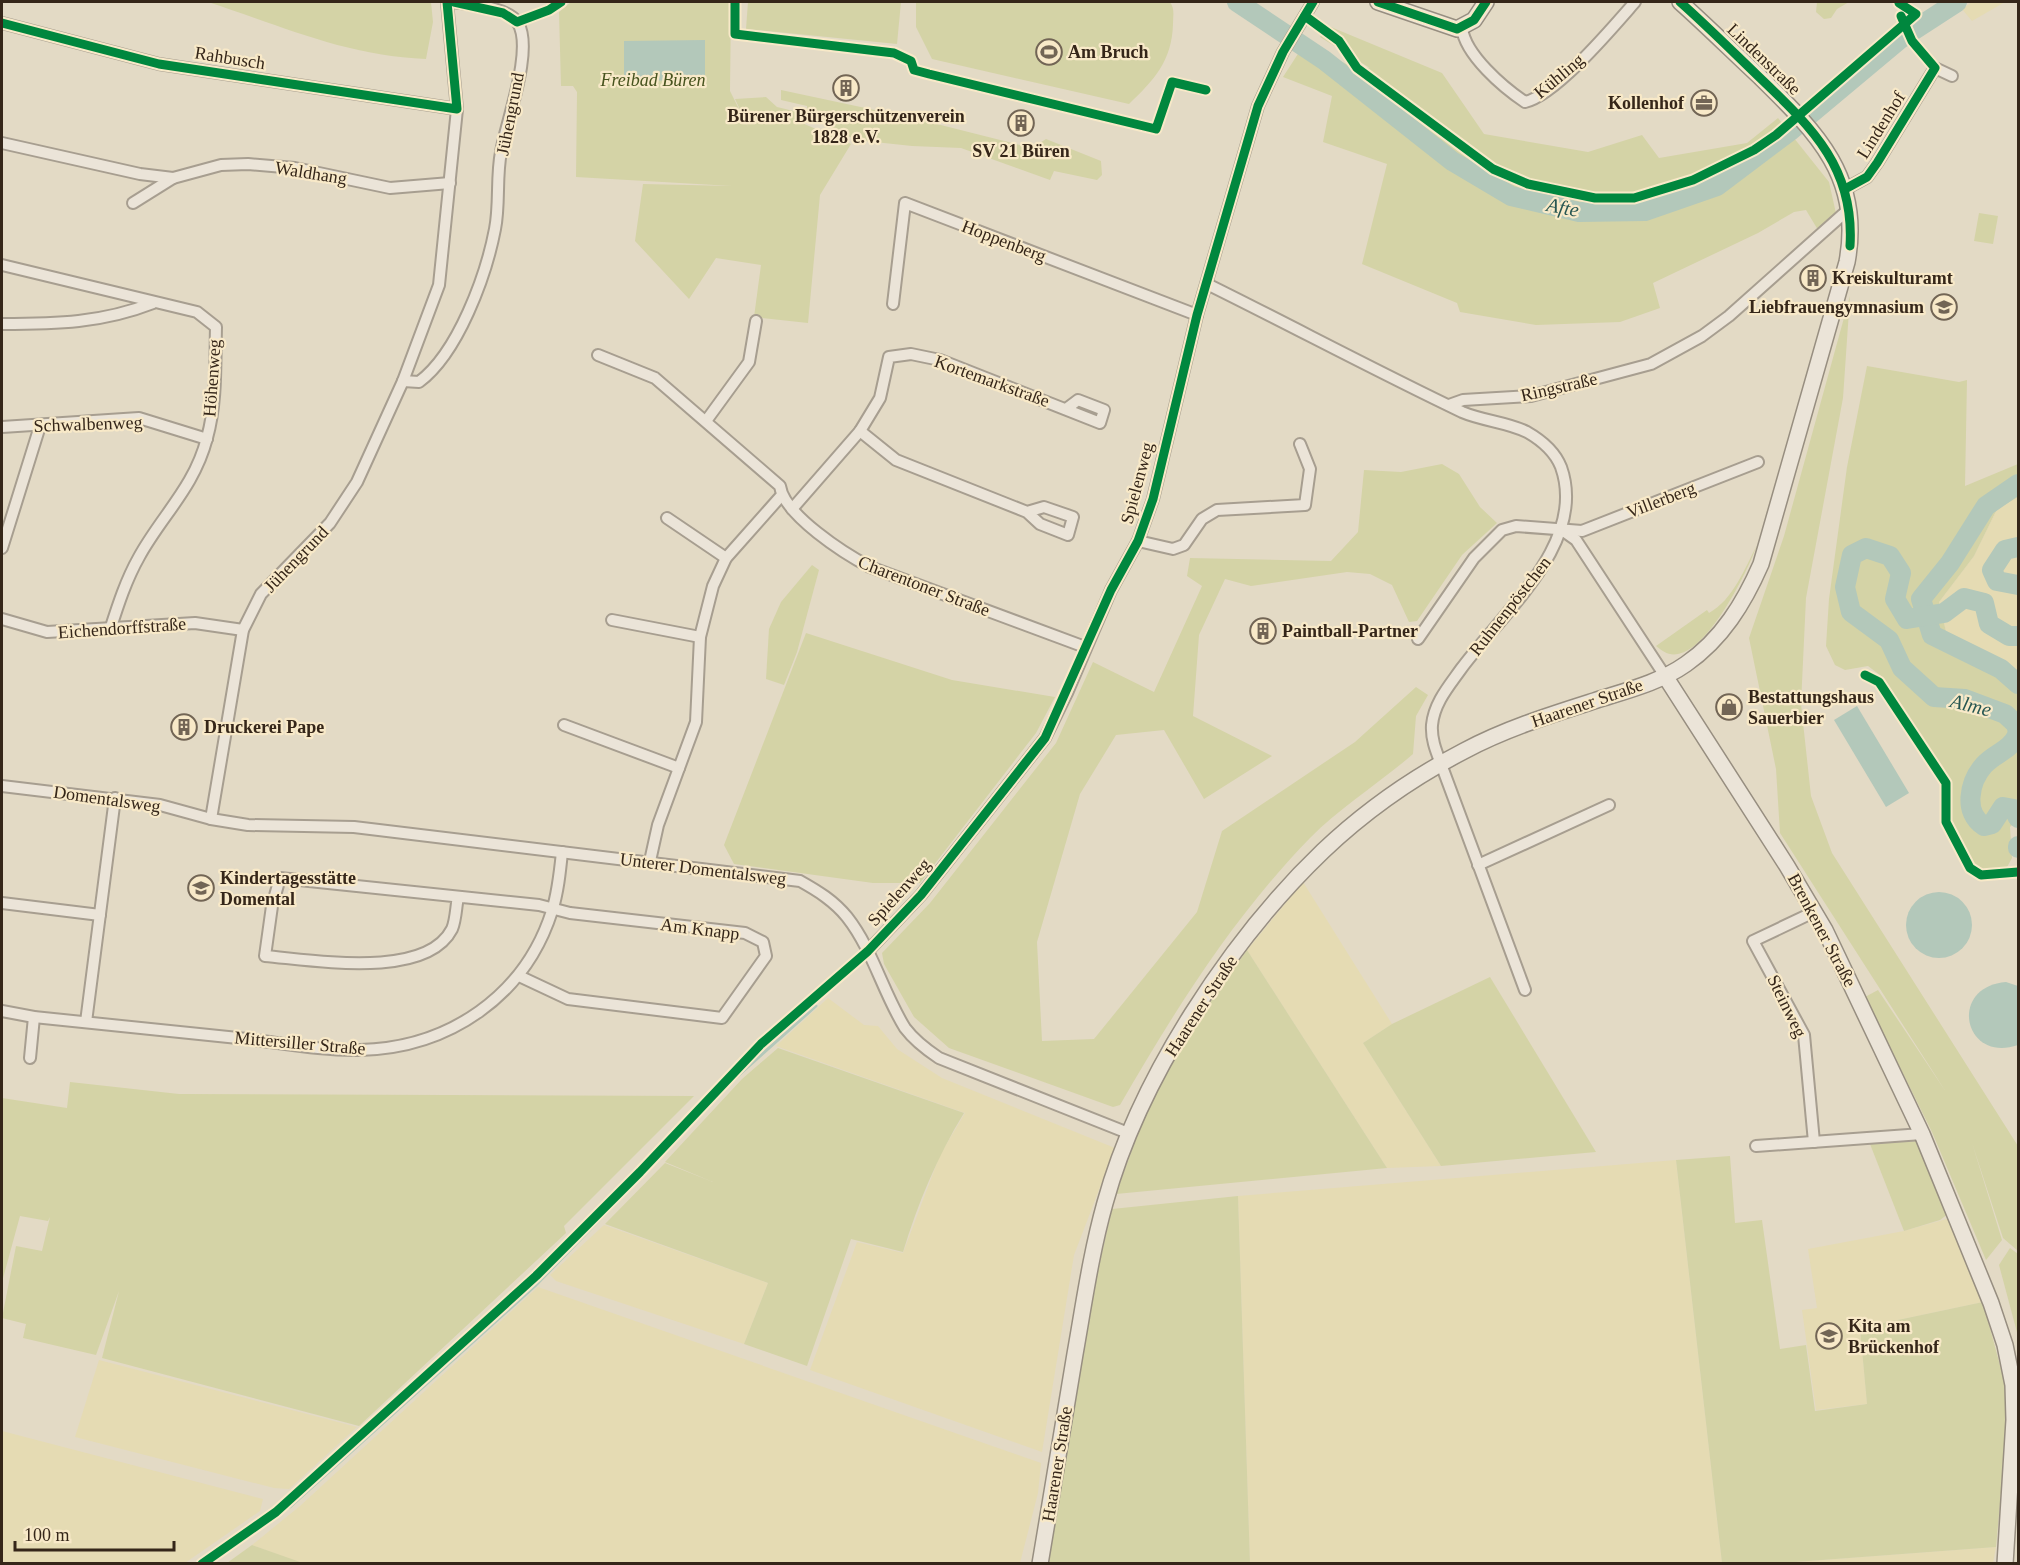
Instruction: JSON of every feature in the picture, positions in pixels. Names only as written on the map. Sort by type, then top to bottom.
[{"type":"main road","points":[[1378,2],[1450,28],[1462,28],[1474,20],[1486,2]]},
{"type":"main road","name":"Lindenstraße","points":[[1665,676],[1693,658],[1721,632],[1741,606],[1761,564],[1847,262],[1851,228],[1845,189],[1838,169],[1819,138],[1791,107],[1680,2]]},
{"type":"main road","name":"Haarener Straße","points":[[1040,1563],[1091,1260],[1105,1202],[1128,1133],[1178,1037],[1234,954],[1307,867],[1347,830],[1440,764],[1480,743],[1536,720],[1665,676]]},
{"type":"main road","name":"Brenkener Straße","points":[[1665,676],[1814,912],[1867,1015],[1922,1134],[1991,1303],[2005,1345],[2013,1385],[2014,1420],[2005,1563]]},
{"type":"street","name":"Jühengrund","points":[[211,819],[243,630],[261,594],[330,523],[357,482],[403,381],[439,285],[457,110],[447,2]]},
{"type":"street","name":"Jühengrund","points":[[403,381],[419,382],[431,373],[442,360],[467,312],[483,271],[495,229],[501,153],[518,87],[523,40],[517,22],[503,12],[454,2]]},
{"type":"street","name":"Spielenweg","points":[[868,951],[921,895],[1045,738],[1085,647],[1138,541],[1153,499],[1197,315],[1258,105],[1282,52],[1314,2]]},
{"type":"street","name":"Kühling","points":[[1462,28],[1469,49],[1510,92],[1525,102],[1537,99],[1569,71],[1635,2]]},
{"type":"street","name":"Rahbusch","points":[[2,23],[159,64],[457,110]]},
{"type":"street","name":"Lindenhof","points":[[1845,189],[1867,177],[1878,163],[1935,68],[1952,76]]},
{"type":"street","name":"Waldhang","points":[[2,143],[140,174],[173,178]]},
{"type":"street","name":"Waldhang","points":[[133,203],[173,178],[221,165],[248,164],[295,168],[390,188],[450,183]]},
{"type":"street","name":"Hoppenberg","points":[[892,304],[905,203],[1197,315]]},
{"type":"street","name":"Ringstraße","points":[[1449,405],[1463,400],[1531,396],[1651,364],[1695,340],[1729,316],[1849,209]]},
{"type":"street","name":"Höhenweg","points":[[2,265],[197,312],[216,327],[214,400],[207,439],[184,494],[140,556],[120,597],[110,630]]},
{"type":"street","points":[[1207,284],[1473,417],[1526,432],[1551,450],[1561,466],[1566,513],[1562,530]]},
{"type":"street","points":[[2,324],[69,324],[110,317],[153,303]]},
{"type":"street","points":[[706,421],[749,362],[756,321]]},
{"type":"street","name":"Kortemarkstraße","points":[[792,509],[860,431],[880,398],[889,357],[911,354],[940,360],[1066,409]]},
{"type":"street","name":"Charentoner Straße","points":[[598,356],[655,378],[780,486],[781,496],[792,509],[848,555],[870,567],[1085,647]]},
{"type":"street","name":"Schwalbenweg","points":[[2,427],[139,418],[207,439]]},
{"type":"street","points":[[2,548],[40,426]]},
{"type":"street","points":[[860,431],[896,460],[1027,512]]},
{"type":"street","points":[[1138,541],[1173,549],[1184,545],[1202,519],[1217,510],[1305,505],[1310,469],[1300,444]]},
{"type":"street","name":"Villerberg","points":[[1562,530],[1582,531],[1758,462]]},
{"type":"street","points":[[650,861],[658,825],[696,722],[700,637],[713,586],[726,558],[781,496]]},
{"type":"street","points":[[667,518],[726,558]]},
{"type":"street","name":"Ruhnenpöstchen","points":[[1418,639],[1474,558],[1502,530],[1516,526],[1562,530],[1539,572],[1485,636],[1436,706],[1432,738],[1526,990]]},
{"type":"street","name":"Brenkener Straße","points":[[1562,530],[1576,540],[1665,676]]},
{"type":"street","name":"Eichendorffstraße","points":[[2,619],[47,632],[110,630],[195,623],[243,630]]},
{"type":"street","points":[[612,620],[700,637]]},
{"type":"street","points":[[564,725],[679,768]]},
{"type":"street","name":"Domentalsweg","points":[[2,786],[160,805],[211,819]]},
{"type":"street","points":[[86,1022],[115,798]]},
{"type":"street","points":[[1478,865],[1609,805]]},
{"type":"street","name":"Unterer Domentalsweg","points":[[211,819],[248,825],[354,827],[650,861],[800,881],[826,895],[848,917],[868,951],[906,1028],[939,1058],[1128,1133]]},
{"type":"street","name":"Mittersiller Straße","points":[[2,1011],[34,1017],[359,1050],[422,1040],[474,1018],[502,995],[519,976],[543,935],[553,909],[562,852]]},
{"type":"street","points":[[458,897],[452,928],[431,951],[402,962],[336,961],[265,956],[272,906],[280,878],[458,897],[553,909]]},
{"type":"street","points":[[2,903],[100,915]]},
{"type":"street","name":"Am Knapp","points":[[519,976],[568,999],[722,1017],[766,956],[763,942],[745,933],[570,914],[553,909]]},
{"type":"street","name":"Steinweg","points":[[1814,912],[1753,941],[1804,1035],[1814,1142]]},
{"type":"street","points":[[30,1058],[34,1017]]},
{"type":"street","points":[[1756,1146],[1922,1134]]},
{"type":"shaded area","points":[[1972,2],[2005,2],[1972,21],[1962,9]]},
{"type":"shaded area","points":[[705,40],[705,80],[624,81],[624,41]]},
{"type":"shaded area","points":[[2018,497],[2018,675],[2004,664],[1947,636],[1939,602],[1974,556],[1997,509]]},
{"type":"shaded area","points":[[1857,706],[1909,793],[1886,807],[1834,720]]},
{"type":"shaded area","points":[[1303,882],[1392,1024],[1363,1043],[1441,1166],[1387,1168],[1247,950]]},
{"type":"shaded area","points":[[1933,892],[1945,892],[1957,897],[1967,907],[1972,925],[1970,938],[1957,953],[1945,958],[1933,958],[1921,953],[1911,943],[1906,931],[1906,919],[1911,907],[1921,897]]},
{"type":"shaded area","points":[[2006,982],[2018,986],[2018,1045],[2000,1048],[1985,1044],[1975,1035],[1970,1022],[1970,1009],[1975,997],[1987,987]]},
{"type":"shaded area","points":[[828,998],[864,1025],[878,1026],[897,1049],[942,1078],[1115,1148],[1074,1255],[1042,1452],[810,1370],[857,1242],[903,1253],[940,1155],[965,1113],[776,1046]]},
{"type":"shaded area","points":[[1676,1160],[1722,1563],[1250,1563],[1238,1196]]},
{"type":"shaded area","points":[[1950,1218],[1983,1302],[1860,1328],[1867,1404],[1816,1410],[1802,1310],[1817,1308],[1808,1249],[1904,1231]]},
{"type":"shaded area","points":[[604,1225],[768,1283],[744,1344],[556,1281],[550,1275]]},
{"type":"shaded area","points":[[538,1287],[1041,1463],[1038,1493],[1020,1563],[303,1564],[252,1545],[300,1506]]},
{"type":"shaded area","points":[[99,1360],[357,1427],[289,1489],[274,1488],[75,1437]]},
{"type":"shaded area","points":[[2,1431],[263,1499],[260,1511],[185,1563],[2,1563]]},
{"type":"shaded area","points":[[1996,1547],[1993,1563],[1782,1563]]},
{"type":"green space","points":[[208,2],[431,2],[433,22],[426,59],[397,57],[341,46]]},
{"type":"green space","name":"Freibad Büren","points":[[571,2],[731,2],[730,91],[749,129],[735,99],[766,97],[777,107],[802,113],[802,123],[851,144],[820,195],[808,323],[754,317],[761,265],[716,258],[689,299],[635,241],[643,184],[732,186],[576,177],[577,92],[573,86],[561,86],[559,12]]},
{"type":"green space","points":[[748,2],[901,2],[897,44],[746,29]]},
{"type":"green space","name":"Am Bruch","points":[[916,2],[1170,2],[1173,7],[1172,37],[1160,69],[1129,104],[932,59],[916,27]]},
{"type":"green space","points":[[1817,2],[1849,2],[1837,9],[1831,18],[1824,19],[1816,12]]},
{"type":"green space","points":[[1326,25],[1442,73],[1484,134],[1588,152],[1642,135],[1659,158],[1747,143],[1778,118],[1829,182],[1837,218],[1818,230],[1806,210],[1794,212],[1758,233],[1653,283],[1660,308],[1620,322],[1536,325],[1460,312],[1457,303],[1362,264],[1387,164],[1323,142],[1332,96],[1283,77],[1305,43],[1348,65],[1370,68],[1320,37]]},
{"type":"green space","points":[[781,90],[917,119],[1032,148],[1046,139],[1101,161],[1102,175],[1097,180],[1054,171],[1050,180],[961,148],[856,140],[808,115],[807,106],[781,100]]},
{"type":"green space","points":[[1979,213],[1998,216],[1993,244],[1974,241]]},
{"type":"green space","points":[[1850,296],[1843,398],[1806,598],[1801,704],[1811,796],[1832,853],[2018,1146],[2018,1251],[2003,1238],[1972,1143],[2002,1240],[1986,1260],[1932,1132],[1865,997],[1878,990],[1946,1092],[1780,833],[1776,769],[1749,638],[1784,536]]},
{"type":"green space","points":[[1867,366],[1959,382],[1967,380],[1965,486],[2018,464],[2018,497],[1997,509],[1974,556],[1939,602],[1947,636],[2004,664],[2018,675],[2018,818],[2010,827],[2012,858],[2006,869],[1986,872],[1973,867],[1948,821],[1948,781],[1884,678],[1868,666],[1845,670],[1835,665],[1826,646],[1829,599],[1847,467]]},
{"type":"green space","points":[[1442,464],[1459,474],[1480,507],[1497,523],[1462,555],[1417,621],[1409,622],[1392,585],[1370,574],[1347,572],[1251,586],[1225,579],[1199,635],[1193,716],[1272,756],[1204,799],[1164,730],[1116,735],[1080,794],[1037,942],[1042,1041],[1094,1039],[1197,912],[1222,831],[1355,742],[1416,687],[1428,695],[1416,716],[1413,754],[1321,827],[1282,868],[1207,966],[1162,1034],[1120,1105],[1113,1107],[949,1048],[914,1017],[884,964],[882,953],[930,903],[1056,743],[1093,662],[1154,692],[1202,586],[1187,576],[1190,558],[1331,561],[1358,532],[1364,470],[1401,472]]},
{"type":"green space","points":[[1757,545],[1736,590],[1714,625],[1702,639],[1690,649],[1678,654],[1669,654],[1656,646],[1707,610],[1709,613],[1725,600],[1738,583]]},
{"type":"green space","points":[[812,565],[819,570],[797,652],[784,685],[766,679],[769,629],[781,602]]},
{"type":"green space","points":[[806,633],[952,680],[1055,697],[1036,733],[920,883],[873,883],[734,864],[724,845]]},
{"type":"green space","points":[[1247,950],[1387,1168],[1116,1194],[1144,1117],[1186,1036]]},
{"type":"green space","points":[[1490,977],[1596,1152],[1441,1166],[1363,1043],[1392,1024]]},
{"type":"green space","points":[[778,1048],[964,1113],[929,1181],[903,1252],[851,1239],[807,1366],[744,1344],[768,1283],[605,1224],[665,1163],[713,1182],[665,1162],[742,1079]]},
{"type":"green space","points":[[70,1082],[179,1094],[694,1096],[564,1226],[566,1233],[359,1426],[102,1358],[119,1291],[96,1355],[23,1338],[26,1324],[2,1318],[16,1246],[42,1251],[50,1217],[48,1221],[20,1216],[2,1282],[2,1098],[67,1108]]},
{"type":"green space","points":[[1917,1141],[1948,1214],[1940,1220],[1904,1231],[1870,1144]]},
{"type":"green space","points":[[1730,1156],[1735,1223],[1762,1220],[1780,1349],[1806,1345],[1815,1411],[1867,1404],[1860,1328],[1983,1302],[2005,1384],[2005,1449],[1996,1547],[1782,1563],[1722,1563],[1676,1160]]},
{"type":"green space","points":[[1238,1196],[1250,1563],[1048,1564],[1090,1306],[1112,1209]]},
{"type":"green space","points":[[2010,1248],[2018,1254],[2018,1336],[1999,1265]]},
{"type":"green space","points":[[252,1545],[303,1563],[227,1563]]},
{"type":"waterway","name":"Afte","points":[[1237,2],[1324,60],[1452,161],[1511,196],[1579,212],[1645,211],[1717,186],[1790,131],[1900,39],[1957,2]]},
{"type":"waterway","name":"Alme","points":[[2018,484],[1986,506],[1950,563],[1921,599],[1932,635],[2001,669],[2018,684]]},
{"type":"waterway","name":"Alme","points":[[2018,547],[2005,550],[1992,570],[1997,581],[2018,585]]},
{"type":"waterway","name":"Alme","points":[[2018,636],[2009,636],[1989,624],[1984,603],[1964,598],[1944,613],[1907,619],[1895,599],[1901,573],[1890,556],[1866,548],[1852,555],[1845,587],[1851,612],[1889,640],[1902,668],[1934,697],[1965,699],[2005,714],[2016,724],[2018,732]]},
{"type":"waterway","name":"Alme","points":[[2018,734],[2011,745],[1984,765],[1975,780],[1970,797],[1973,813],[1984,826],[1992,824],[2003,807],[2014,809],[2018,818]]},
{"type":"waterway","points":[[685,1131],[730,1083],[816,1006]]},
{"type":"waterway","points":[[290,1507],[535,1286],[677,1140]]},
{"type":"cycle path","points":[[2,23],[159,64],[457,109],[447,2]]},
{"type":"cycle path","points":[[454,2],[503,13],[517,22],[549,10],[561,2]]},
{"type":"cycle path","points":[[735,2],[735,34],[894,53],[911,61],[914,70],[1156,129],[1172,82],[1206,90]]},
{"type":"cycle path","points":[[202,1564],[276,1512],[536,1276],[640,1172],[761,1044],[868,951],[921,895],[1045,738],[1111,590],[1138,541],[1153,499],[1197,315],[1258,106],[1283,52],[1313,2]]},
{"type":"cycle path","points":[[1378,2],[1457,29],[1474,20],[1486,2]]},
{"type":"cycle path","points":[[1680,2],[1795,112],[1825,150],[1837,170],[1845,193],[1850,218],[1850,246]]},
{"type":"cycle path","points":[[1305,16],[1339,41],[1357,68],[1493,169],[1528,184],[1595,198],[1634,198],[1693,180],[1754,150],[1776,135],[1916,14],[1899,3]]},
{"type":"cycle path","points":[[1845,189],[1867,177],[1935,68],[1912,41],[1901,16]]},
{"type":"cycle path","points":[[1865,675],[1879,682],[1946,783],[1946,822],[1970,868],[1981,875],[2018,872]]},
{"type":"place","name":"Am Bruch","points":[[1049,52]]},
{"type":"place","name":"Bürener Bürgerschützenverein 1828 e.V.","points":[[846,88]]},
{"type":"place","name":"Kollenhof","points":[[1704,103]]},
{"type":"place","name":"SV 21 Büren","points":[[1021,123]]},
{"type":"place","name":"Kreiskulturamt","points":[[1813,278]]},
{"type":"place","name":"Liebfrauengymnasium","points":[[1944,307]]},
{"type":"place","name":"Paintball-Partner","points":[[1263,631]]},
{"type":"place","name":"Bestattungshaus Sauerbier","points":[[1729,707]]},
{"type":"place","name":"Druckerei Pape","points":[[184,727]]},
{"type":"place","name":"Kindertagesstätte Domental","points":[[201,888]]},
{"type":"place","name":"Kita am Brückenhof","points":[[1829,1336]]}]
